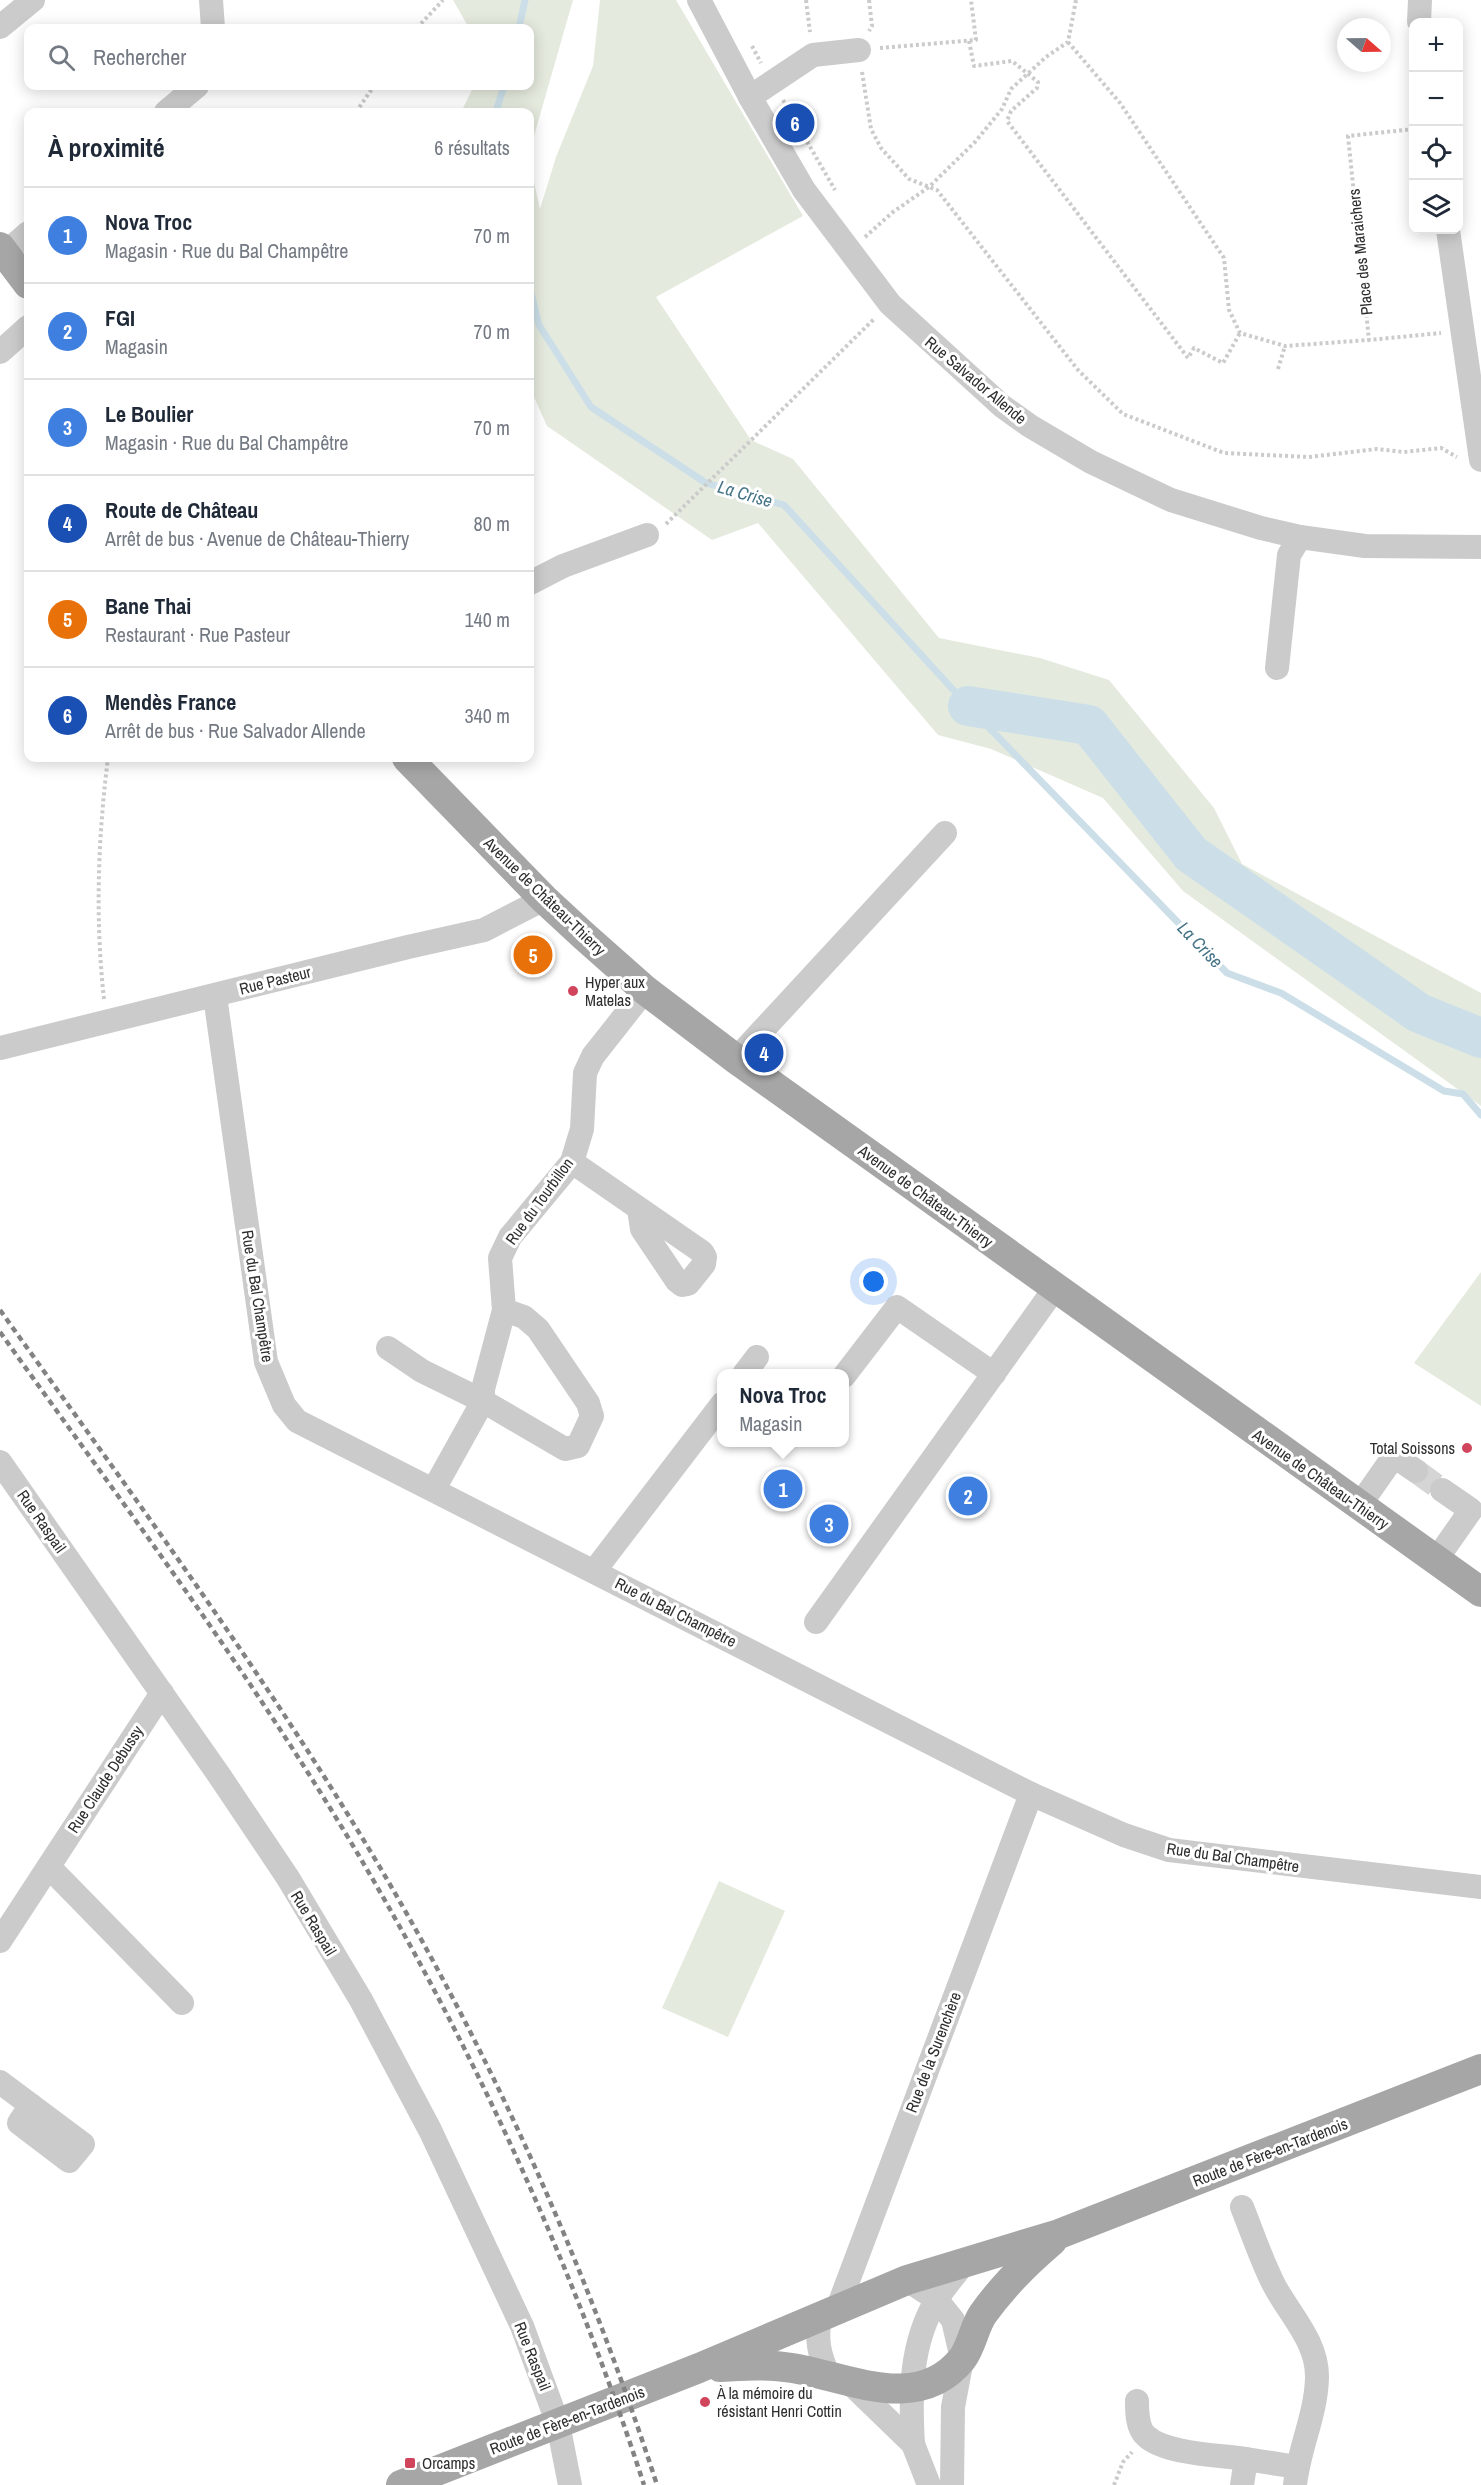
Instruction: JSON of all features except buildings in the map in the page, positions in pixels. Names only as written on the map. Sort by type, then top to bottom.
[{"type":"main road","points":[[2,250],[24,279]]},
{"type":"main road","name":"Avenue de Château-Thierry","points":[[411,762],[544,899],[645,990],[736,1059],[1481,1592]]},
{"type":"main road","name":"Route de Fère-en-Tardenois","points":[[401,2485],[699,2368],[907,2280],[1059,2235],[1481,2069]]},
{"type":"main road","name":"Route de Fère-en-Tardenois","points":[[699,2368],[760,2364],[910,2390],[936,2381],[962,2358],[982,2315],[1018,2271],[1059,2235]]},
{"type":"street","points":[[0,27],[33,0]]},
{"type":"street","points":[[211,0],[213,24]]},
{"type":"street","name":"Rue Salvador Allende","points":[[699,0],[750,97],[804,190],[890,304],[1002,406],[1030,426],[1091,462],[1172,500],[1300,537],[1365,546],[1481,547]]},
{"type":"street","points":[[1419,18],[1420,0]]},
{"type":"street","points":[[750,97],[813,56],[859,50]]},
{"type":"street","points":[[171,108],[192,90]]},
{"type":"street","points":[[1449,234],[1481,460]]},
{"type":"street","points":[[2,250],[24,236]]},
{"type":"street","points":[[0,352],[24,331]]},
{"type":"street","points":[[534,581],[563,566],[647,535]]},
{"type":"street","points":[[1276,668],[1289,555],[1300,537]]},
{"type":"street","points":[[736,1059],[945,833]]},
{"type":"street","name":"Rue Pasteur","points":[[0,1048],[484,930],[544,899]]},
{"type":"street","name":"Rue du Tourbillon","points":[[434,1489],[483,1401],[483,1389],[504,1310],[500,1258],[510,1237],[572,1162],[582,1129],[585,1073],[593,1056],[645,990]]},
{"type":"street","name":"Rue du Bal Champêtre","points":[[214,996],[266,1362],[284,1405],[297,1421],[595,1570],[1031,1794],[1124,1835],[1169,1850],[1481,1887]]},
{"type":"street","points":[[572,1162],[639,1210]]},
{"type":"street","points":[[816,1622],[1055,1288]]},
{"type":"street","points":[[849,1369],[897,1307],[994,1374]]},
{"type":"street","points":[[388,1348],[422,1371],[483,1401],[565,1449],[578,1446],[592,1416],[588,1403],[538,1329],[524,1317],[504,1310]]},
{"type":"street","points":[[595,1570],[717,1411]]},
{"type":"street","points":[[1359,1506],[1394,1456],[1416,1471]]},
{"type":"street","name":"Rue Raspail","points":[[0,1462],[162,1692],[288,1878],[361,2000],[430,2130],[522,2326],[558,2424],[570,2485]]},
{"type":"street","points":[[1436,1560],[1471,1510],[1442,1490]]},
{"type":"street","name":"Rue Claude Debussy","points":[[0,1941],[162,1692]]},
{"type":"street","name":"Rue de la Surenchère","points":[[839,2378],[819,2354],[816,2337],[828,2314],[1031,1794]]},
{"type":"street","points":[[49,1867],[182,2003]]},
{"type":"street","points":[[0,2082],[31,2105]]},
{"type":"street","points":[[1137,2401],[1137,2420],[1145,2436],[1166,2447],[1246,2459],[1296,2476],[1312,2417],[1317,2375],[1309,2342],[1273,2283],[1242,2207]]},
{"type":"street","points":[[928,2485],[913,2444],[910,2390],[919,2341],[936,2300],[965,2262]]},
{"type":"street","name":"Route de Fère-en-Tardenois","points":[[907,2280],[936,2300],[953,2320],[962,2358],[952,2407],[952,2485]]},
{"type":"street","points":[[839,2378],[913,2444]]},
{"type":"street","points":[[1242,2485],[1246,2459]]},
{"type":"path","points":[[421,24],[443,0]]},
{"type":"path","points":[[806,0],[813,56]]},
{"type":"path","points":[[869,0],[872,26],[859,50],[871,129],[881,148],[909,179],[937,190],[1078,370],[1123,414],[1224,453],[1309,457],[1377,448],[1404,452],[1442,448],[1458,458],[1481,454]]},
{"type":"path","points":[[859,50],[976,40],[971,0]]},
{"type":"path","points":[[864,237],[893,212],[929,187],[975,142],[1002,109],[1011,89],[1046,57],[1068,42],[1076,0]]},
{"type":"path","points":[[749,41],[836,191]]},
{"type":"path","points":[[969,41],[974,66],[1012,60],[1038,82],[1037,88],[1011,111],[1007,121],[1188,358],[1194,348],[1223,363],[1240,333]]},
{"type":"path","points":[[1068,42],[1120,104],[1224,258],[1229,310],[1240,333],[1285,346],[1462,330]]},
{"type":"path","points":[[359,108],[371,90]]},
{"type":"path","name":"Place des Maraichers","points":[[1369,340],[1348,136],[1409,129]]},
{"type":"path","points":[[858,228],[872,245]]},
{"type":"path","points":[[647,535],[672,520],[890,304]]},
{"type":"path","points":[[1278,369],[1285,346]]},
{"type":"path","points":[[107,1023],[99,953],[98,887],[108,762]]},
{"type":"path","points":[[1114,2485],[1123,2462],[1145,2436]]},
{"type":"shaded area","points":[[453,0],[573,0],[534,136],[534,108],[463,108],[472,90],[534,90],[534,24],[467,24]]},
{"type":"shaded area","points":[[600,0],[676,0],[803,216],[656,297],[751,440],[793,459],[939,638],[1040,658],[1109,680],[1214,808],[1242,864],[1481,993],[1481,1106],[1183,891],[1103,798],[991,749],[938,735],[758,523],[712,540],[547,426],[534,397],[534,182],[540,209],[556,157],[593,66]]},
{"type":"shaded area","points":[[1481,1272],[1481,1406],[1414,1363]]},
{"type":"shaded area","points":[[719,1881],[785,1911],[728,2037],[662,2008]]},
{"type":"waterway","name":"La Crise","points":[[520,24],[525,0]]},
{"type":"waterway","name":"La Crise","points":[[497,108],[503,90]]},
{"type":"waterway","name":"La Crise","points":[[534,305],[539,325],[591,407],[706,483],[784,505],[968,706],[1227,973],[1281,993],[1444,1091],[1463,1094],[1481,1115]]},
{"type":"waterway","name":"La Crise","points":[[968,706],[1089,725],[1191,854],[1419,1013],[1481,1038]]},
{"type":"tunnel","points":[[1416,1471],[1442,1490]]},
{"type":"railway","points":[[0,1310],[238,1646],[329,1784],[416,1929],[496,2083],[567,2241],[629,2403],[657,2485]]},
{"type":"railway","points":[[0,1332],[235,1661],[323,1797],[407,1940],[485,2091],[555,2246],[617,2404],[644,2485]]},
{"type":"place","name":"Mendès France","points":[[795,123]]},
{"type":"place","name":"Bane Thai","points":[[533,955]]},
{"type":"place","name":"Hyper aux Matelas","points":[[573,991]]},
{"type":"place","name":"Route de Château","points":[[764,1053]]},
{"type":"place","name":"Total Soissons","points":[[1467,1448]]},
{"type":"place","name":"Nova Troc","points":[[783,1489]]},
{"type":"place","name":"FGI","points":[[968,1496]]},
{"type":"place","name":"Le Boulier","points":[[829,1524]]},
{"type":"place","name":"À la mémoire du résistant Henri Cottin","points":[[705,2402]]},
{"type":"place","name":"Orcamps","points":[[410,2463]]}]
